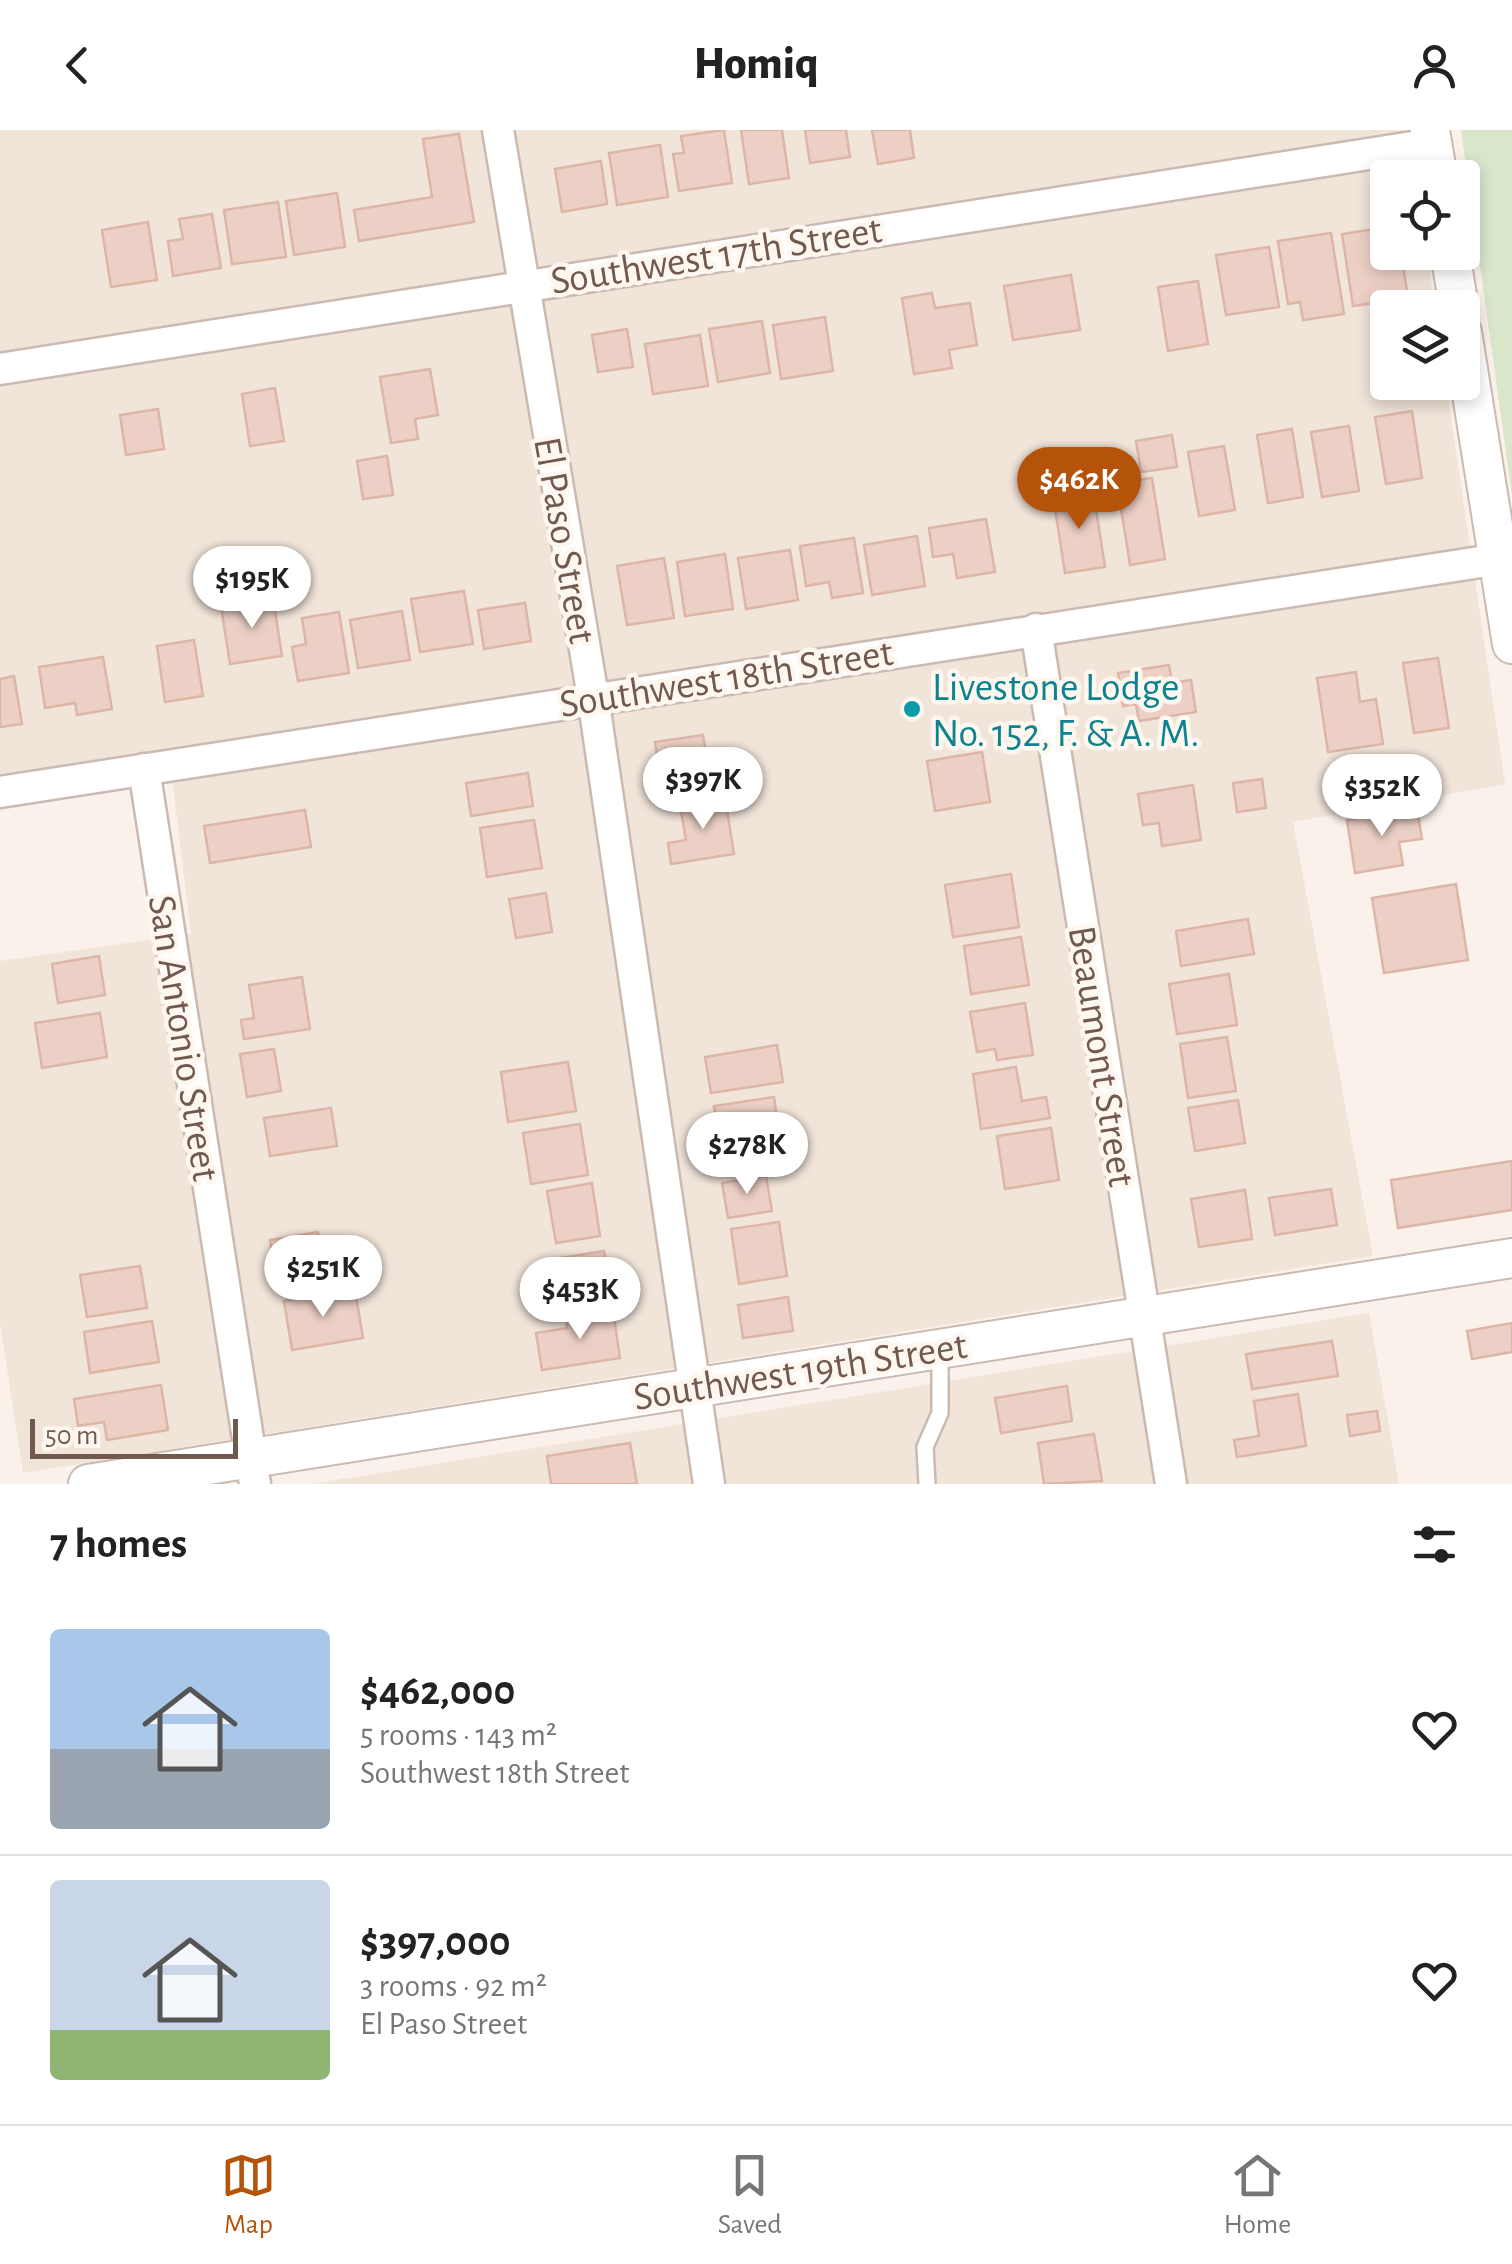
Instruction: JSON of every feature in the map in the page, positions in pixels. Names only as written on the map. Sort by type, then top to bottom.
[{"type":"street","name":"El Paso Street","points":[[498,130],[593,698],[709,1484]]},
{"type":"street","name":"Southwest 17th Street","points":[[0,368],[522,284],[1434,151]]},
{"type":"street","points":[[1475,400],[1505,558],[1512,644]]},
{"type":"street","name":"Southwest 18th Street","points":[[0,792],[1505,558]]},
{"type":"street","name":"Beaumont Street","points":[[1036,629],[1171,1484]]},
{"type":"street","name":"San Antonio Street","points":[[144,769],[253,1471]]},
{"type":"street","name":"Southwest 19th Street","points":[[88,1484],[253,1471],[693,1386],[1512,1258]]},
{"type":"lane","points":[[927,1484],[925,1447],[940,1413],[940,1347]]},
{"type":"shaded area","points":[[0,130],[1408,130],[1412,160],[1370,160],[1370,270],[1430,270],[1432,290],[1370,290],[1370,400],[1449,400],[1505,784],[1293,822],[1373,1256],[23,1473],[0,1324],[0,961],[191,934],[169,751],[0,774]]},
{"type":"shaded area","points":[[1369,1313],[1399,1484],[312,1484]]},
{"type":"green space","points":[[1461,130],[1512,130],[1512,495],[1480,266],[1480,160],[1465,160]]},
{"type":"building","points":[[724,130],[732,183],[679,191],[673,154],[684,153],[681,136]]},
{"type":"building","points":[[741,130],[782,130],[789,178],[749,184]]},
{"type":"building","points":[[805,130],[846,130],[850,157],[810,163]]},
{"type":"building","points":[[872,130],[910,130],[914,158],[878,164]]},
{"type":"building","points":[[459,134],[474,222],[359,241],[354,210],[432,197],[423,139]]},
{"type":"building","points":[[660,145],[668,197],[617,205],[609,153]]},
{"type":"building","points":[[601,161],[607,204],[562,212],[555,169]]},
{"type":"building","points":[[337,193],[345,247],[294,255],[286,201]]},
{"type":"building","points":[[278,202],[286,257],[232,264],[224,210]]},
{"type":"building","points":[[212,214],[221,268],[173,276],[168,241],[183,239],[179,219]]},
{"type":"building","points":[[148,222],[157,280],[111,287],[102,230]]},
{"type":"building","points":[[1370,230],[1370,270],[1404,270],[1407,290],[1370,290],[1370,304],[1353,306],[1342,234]]},
{"type":"building","points":[[1331,233],[1344,314],[1303,320],[1300,302],[1288,304],[1278,241]]},
{"type":"building","points":[[1269,247],[1279,307],[1226,315],[1216,255]]},
{"type":"building","points":[[1071,275],[1080,330],[1013,340],[1004,286]]},
{"type":"building","points":[[1198,281],[1208,344],[1168,351],[1158,287]]},
{"type":"building","points":[[932,293],[935,308],[970,303],[977,345],[949,350],[952,368],[914,374],[902,298]]},
{"type":"building","points":[[825,317],[833,371],[781,379],[773,325]]},
{"type":"building","points":[[762,321],[770,373],[718,382],[709,329]]},
{"type":"building","points":[[627,329],[633,367],[598,372],[592,335]]},
{"type":"building","points":[[700,335],[708,386],[653,394],[645,344]]},
{"type":"building","points":[[430,369],[438,415],[415,419],[418,439],[391,443],[380,377]]},
{"type":"building","points":[[275,388],[284,441],[250,446],[242,394]]},
{"type":"building","points":[[158,409],[164,449],[126,455],[120,415]]},
{"type":"building","points":[[1412,411],[1422,478],[1386,484],[1375,417]]},
{"type":"building","points":[[1349,426],[1359,491],[1322,497],[1311,432]]},
{"type":"building","points":[[1292,429],[1303,497],[1268,503],[1257,435]]},
{"type":"building","points":[[1172,435],[1177,467],[1141,472],[1136,441]]},
{"type":"building","points":[[1224,446],[1235,510],[1199,516],[1188,452]]},
{"type":"building","points":[[387,456],[393,495],[363,499],[357,461]]},
{"type":"building","points":[[1152,478],[1165,559],[1130,565],[1117,483]]},
{"type":"building","points":[[1093,490],[1105,567],[1065,573],[1053,496]]},
{"type":"building","points":[[986,519],[995,572],[957,578],[953,554],[933,557],[929,528]]},
{"type":"building","points":[[917,536],[925,586],[872,595],[864,545]]},
{"type":"building","points":[[854,538],[863,593],[832,598],[829,582],[806,586],[800,546]]},
{"type":"building","points":[[790,550],[798,600],[746,609],[738,558]]},
{"type":"building","points":[[725,554],[733,609],[685,616],[677,562]]},
{"type":"building","points":[[664,558],[674,618],[627,625],[617,566]]},
{"type":"building","points":[[464,591],[473,644],[420,652],[411,599]]},
{"type":"building","points":[[273,598],[282,656],[230,664],[221,606]]},
{"type":"building","points":[[525,603],[531,641],[484,649],[478,610]]},
{"type":"building","points":[[402,611],[410,660],[358,668],[350,620]]},
{"type":"building","points":[[339,612],[349,673],[298,681],[292,647],[306,644],[302,618]]},
{"type":"building","points":[[194,640],[203,696],[165,702],[157,646]]},
{"type":"building","points":[[103,657],[112,709],[77,715],[75,703],[45,708],[39,667]]},
{"type":"building","points":[[1438,658],[1449,728],[1414,733],[1403,663]]},
{"type":"building","points":[[1169,665],[1172,683],[1191,680],[1196,712],[1139,721],[1136,704],[1123,706],[1118,673]]},
{"type":"building","points":[[1356,672],[1360,702],[1376,699],[1383,744],[1328,752],[1317,678]]},
{"type":"building","points":[[14,676],[22,724],[0,727],[0,679]]},
{"type":"building","points":[[703,735],[710,778],[662,786],[655,742]]},
{"type":"building","points":[[982,752],[990,802],[935,811],[927,761]]},
{"type":"building","points":[[528,773],[533,806],[471,816],[466,783]]},
{"type":"building","points":[[1262,779],[1266,808],[1237,812],[1233,783]]},
{"type":"building","points":[[1193,785],[1201,840],[1162,846],[1159,823],[1143,825],[1138,794]]},
{"type":"building","points":[[725,798],[734,854],[671,864],[668,843],[686,840],[680,805]]},
{"type":"building","points":[[1417,809],[1422,839],[1399,842],[1403,865],[1355,873],[1347,820]]},
{"type":"building","points":[[305,810],[311,847],[210,863],[204,826]]},
{"type":"building","points":[[534,820],[542,868],[487,877],[480,828]]},
{"type":"building","points":[[1011,874],[1019,927],[953,937],[945,885]]},
{"type":"building","points":[[1456,884],[1468,960],[1384,973],[1372,898]]},
{"type":"building","points":[[546,893],[552,932],[516,938],[509,899]]},
{"type":"building","points":[[1248,919],[1254,954],[1181,966],[1176,931]]},
{"type":"building","points":[[1021,937],[1029,985],[971,994],[964,946]]},
{"type":"building","points":[[99,956],[105,995],[58,1003],[52,964]]},
{"type":"building","points":[[1229,974],[1237,1025],[1177,1034],[1169,984]]},
{"type":"building","points":[[302,977],[310,1029],[244,1039],[241,1020],[254,1018],[249,985]]},
{"type":"building","points":[[1025,1003],[1033,1055],[997,1060],[995,1049],[977,1052],[970,1012]]},
{"type":"building","points":[[100,1013],[107,1057],[42,1068],[35,1023]]},
{"type":"building","points":[[1227,1037],[1236,1091],[1188,1098],[1180,1044]]},
{"type":"building","points":[[777,1045],[783,1082],[711,1093],[705,1057]]},
{"type":"building","points":[[274,1049],[281,1091],[247,1097],[240,1054]]},
{"type":"building","points":[[568,1062],[576,1111],[508,1122],[501,1072]]},
{"type":"building","points":[[1016,1067],[1022,1101],[1046,1097],[1050,1118],[981,1129],[973,1074]]},
{"type":"building","points":[[774,1097],[781,1145],[721,1154],[714,1106]]},
{"type":"building","points":[[1238,1100],[1245,1143],[1195,1151],[1188,1108]]},
{"type":"building","points":[[331,1108],[337,1146],[270,1156],[264,1118]]},
{"type":"building","points":[[580,1124],[588,1175],[531,1184],[523,1133]]},
{"type":"building","points":[[1051,1128],[1059,1180],[1005,1189],[997,1136]]},
{"type":"building","points":[[1512,1161],[1512,1210],[1398,1228],[1391,1180]]},
{"type":"building","points":[[766,1176],[772,1211],[728,1218],[722,1183]]},
{"type":"building","points":[[592,1183],[600,1236],[556,1243],[547,1191]]},
{"type":"building","points":[[1331,1189],[1337,1225],[1275,1235],[1269,1198]]},
{"type":"building","points":[[1245,1190],[1252,1239],[1199,1247],[1191,1199]]},
{"type":"building","points":[[779,1222],[787,1276],[739,1284],[731,1229]]},
{"type":"building","points":[[318,1232],[326,1284],[278,1292],[270,1240]]},
{"type":"building","points":[[604,1251],[611,1301],[568,1308],[560,1258]]},
{"type":"building","points":[[140,1266],[147,1308],[87,1317],[80,1275]]},
{"type":"building","points":[[355,1290],[363,1338],[292,1350],[284,1301]]},
{"type":"building","points":[[788,1297],[793,1331],[743,1338],[738,1305]]},
{"type":"building","points":[[613,1310],[620,1358],[542,1370],[536,1333],[567,1328],[566,1318]]},
{"type":"building","points":[[152,1321],[159,1362],[90,1373],[84,1332]]},
{"type":"building","points":[[1512,1323],[1512,1352],[1472,1359],[1467,1331]]},
{"type":"building","points":[[1332,1341],[1338,1376],[1252,1389],[1246,1354]]},
{"type":"building","points":[[161,1385],[168,1430],[107,1440],[104,1422],[78,1426],[74,1399]]},
{"type":"building","points":[[1067,1386],[1072,1421],[1001,1433],[995,1398]]},
{"type":"building","points":[[1298,1394],[1306,1446],[1237,1457],[1234,1440],[1259,1436],[1254,1401]]},
{"type":"building","points":[[1377,1411],[1380,1431],[1350,1436],[1347,1415]]},
{"type":"building","points":[[1094,1434],[1102,1481],[1044,1484],[1038,1443]]},
{"type":"building","points":[[630,1443],[637,1484],[551,1484],[547,1456]]},
{"type":"place","name":"Livestone Lodge No. 152, F. & A. M.","points":[[912,709]]}]
